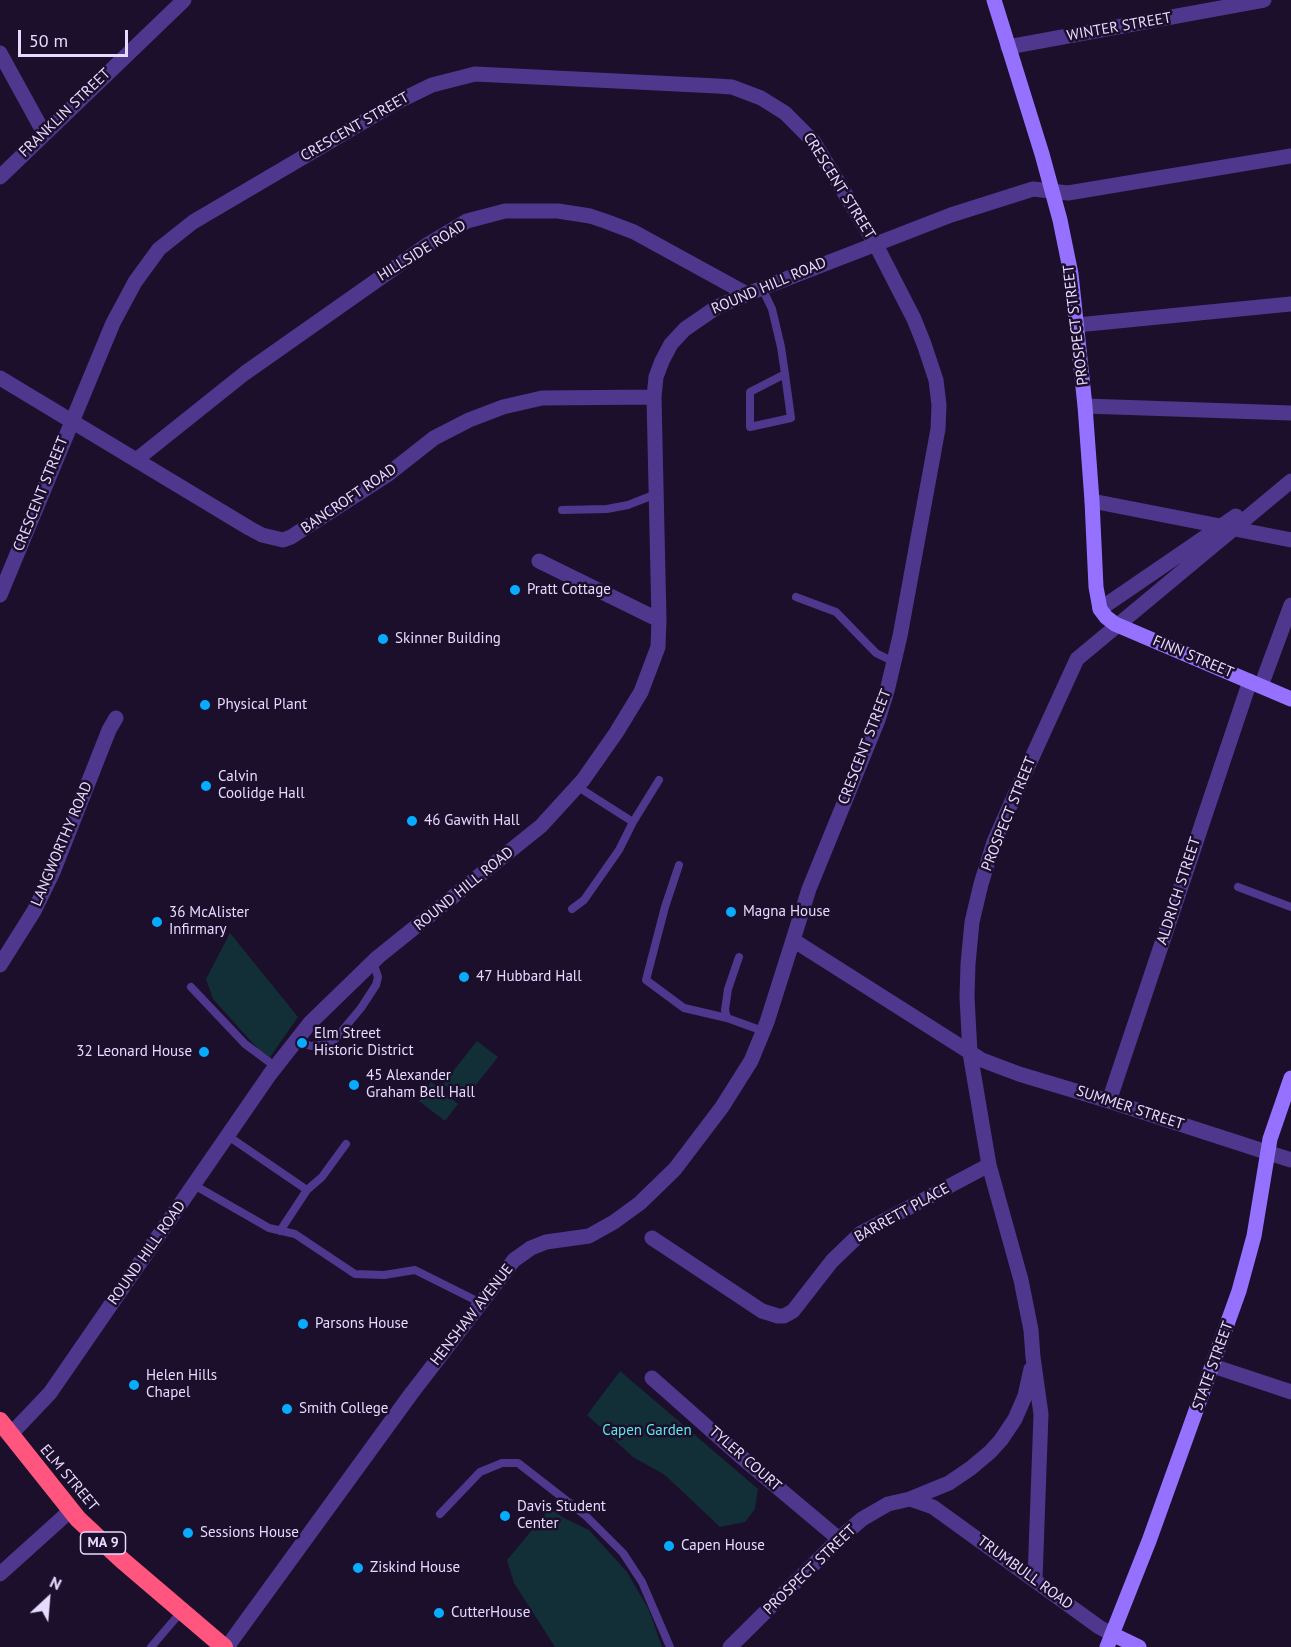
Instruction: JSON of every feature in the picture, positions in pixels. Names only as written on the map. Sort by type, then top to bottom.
[{"type":"highway","name":"ELM STREET","points":[[5,1428],[70,1511],[122,1560],[226,1647]]},
{"type":"main road","name":"PROSPECT STREET","points":[[994,0],[1052,191],[1071,274],[1085,406],[1096,587],[1100,609]]},
{"type":"main road","name":"FINN STREET","points":[[1100,609],[1115,624],[1291,699]]},
{"type":"main road","name":"STATE STREET","points":[[1109,1641],[1149,1541],[1239,1291],[1251,1250],[1267,1152],[1291,1078]]},
{"type":"main road","name":"TRUMBULL ROAD","points":[[1109,1641],[1139,1647]]},
{"type":"street","name":"FRANKLIN STREET","points":[[0,177],[184,0]]},
{"type":"street","name":"WINTER STREET","points":[[1008,47],[1264,0]]},
{"type":"street","points":[[0,53],[44,133]]},
{"type":"street","name":"CRESCENT STREET","points":[[0,595],[112,323],[135,282],[159,249],[193,222],[397,102],[432,85],[475,74],[717,86],[747,92],[779,109],[804,130],[813,141],[875,243],[921,337],[936,381],[939,405],[938,429],[894,662],[882,710],[820,862],[793,940]]},
{"type":"street","name":"ROUND HILL ROAD","points":[[5,1428],[50,1393],[276,1067],[310,1023],[374,957],[533,833],[578,787],[609,744],[641,692],[658,646],[654,397],[658,369],[666,352],[677,337],[703,315],[747,294],[951,215],[1033,189],[1068,193],[1291,156]]},
{"type":"street","name":"HILLSIDE ROAD","points":[[136,460],[245,373],[426,245],[467,221],[505,211],[558,211],[590,216],[634,232],[747,294]]},
{"type":"street","points":[[1077,325],[1291,304]]},
{"type":"street","name":"BANCROFT ROAD","points":[[0,378],[249,528],[262,535],[283,540],[300,532],[387,475],[440,434],[475,417],[503,407],[542,398],[654,397]]},
{"type":"street","points":[[1085,406],[1291,413]]},
{"type":"street","name":"PROSPECT STREET","points":[[1100,609],[1291,479]]},
{"type":"street","name":"PROSPECT STREET","points":[[1035,1580],[1041,1414],[1029,1313],[989,1165],[970,1053],[967,997],[972,922],[994,842],[1077,659],[1291,479]]},
{"type":"street","points":[[1092,501],[1291,540]]},
{"type":"street","points":[[539,561],[659,620]]},
{"type":"street","name":"ALDRICH STREET","points":[[1109,1101],[1255,684],[1291,605]]},
{"type":"street","name":"LANGWORTHY ROAD","points":[[0,965],[34,911],[53,872],[109,730],[116,718]]},
{"type":"street","points":[[793,940],[970,1053]]},
{"type":"street","name":"HENSHAW AVENUE","points":[[226,1647],[411,1394],[514,1260],[531,1248],[546,1242],[590,1236],[640,1203],[675,1169],[722,1107],[751,1061],[793,940]]},
{"type":"street","name":"SUMMER STREET","points":[[970,1053],[1018,1074],[1291,1160]]},
{"type":"street","name":"BARRETT PLACE","points":[[652,1238],[762,1311],[784,1316],[792,1311],[831,1262],[861,1233],[989,1165]]},
{"type":"street","name":"PROSPECT STREET","points":[[730,1647],[839,1539],[862,1520],[888,1504],[910,1499],[937,1488],[960,1476],[982,1460],[1015,1419],[1025,1396],[1033,1357]]},
{"type":"street","points":[[1213,1366],[1291,1392]]},
{"type":"street","name":"TYLER COURT","points":[[652,1378],[839,1539]]},
{"type":"street","name":"TRUMBULL ROAD","points":[[910,1499],[933,1507],[1099,1627],[1109,1641]]},
{"type":"street","points":[[0,1574],[70,1511]]},
{"type":"lane","points":[[762,288],[772,309],[785,374],[791,418],[750,428],[750,392],[785,374]]},
{"type":"lane","points":[[562,510],[607,509],[628,505],[656,494]]},
{"type":"lane","points":[[796,597],[836,612],[876,653],[894,662]]},
{"type":"lane","points":[[572,909],[584,900],[619,850],[659,780]]},
{"type":"lane","points":[[578,787],[633,822]]},
{"type":"lane","points":[[679,865],[665,907],[646,980],[684,1008],[727,1018],[763,1031]]},
{"type":"lane","points":[[1238,887],[1291,907]]},
{"type":"lane","points":[[296,1041],[322,1047],[331,1044],[361,1008],[376,985],[378,977],[374,957]]},
{"type":"lane","points":[[727,1018],[725,1010],[728,989],[739,957]]},
{"type":"lane","points":[[191,987],[246,1044],[276,1067]]},
{"type":"lane","points":[[228,1136],[307,1190]]},
{"type":"lane","points":[[280,1231],[307,1190],[322,1177],[346,1144]]},
{"type":"lane","points":[[194,1185],[269,1228],[295,1234],[355,1274],[384,1275],[415,1270],[482,1304]]},
{"type":"lane","points":[[440,1514],[480,1472],[502,1463],[518,1463],[585,1515],[623,1553],[642,1582],[670,1647]]},
{"type":"lane","points":[[151,1647],[182,1611]]},
{"type":"green space","points":[[230,933],[298,1017],[268,1060],[213,999],[206,979]]},
{"type":"green space","points":[[477,1041],[498,1057],[464,1100],[443,1084]]},
{"type":"green space","points":[[431,1082],[458,1104],[445,1121],[419,1101]]},
{"type":"green space","name":"Capen Garden","points":[[620,1371],[758,1489],[755,1509],[745,1522],[720,1527],[665,1475],[633,1457],[587,1415]]},
{"type":"green space","points":[[552,1510],[589,1530],[627,1572],[649,1610],[662,1647],[555,1647],[514,1583],[507,1560],[547,1512]]},
{"type":"place","name":"Pratt Cottage","points":[[515,590]]},
{"type":"place","name":"Skinner Building","points":[[383,639]]},
{"type":"place","name":"Physical Plant","points":[[205,705]]},
{"type":"place","name":"Calvin Coolidge Hall","points":[[206,786]]},
{"type":"place","name":"46 Gawith Hall","points":[[412,821]]},
{"type":"place","name":"Magna House","points":[[731,912]]},
{"type":"place","name":"36 McAlister Infirmary","points":[[157,922]]},
{"type":"place","name":"47 Hubbard Hall","points":[[464,977]]},
{"type":"place","name":"Elm Street Historic District","points":[[302,1043]]},
{"type":"place","name":"32 Leonard House","points":[[204,1052]]},
{"type":"place","name":"45 Alexander Graham Bell Hall","points":[[354,1085]]},
{"type":"place","name":"Parsons House","points":[[303,1324]]},
{"type":"place","name":"Helen Hills Chapel","points":[[134,1385]]},
{"type":"place","name":"Smith College","points":[[287,1409]]},
{"type":"place","name":"Davis Student Center","points":[[505,1516]]},
{"type":"place","name":"Sessions House","points":[[188,1533]]},
{"type":"place","name":"Capen House","points":[[669,1546]]},
{"type":"place","name":"Ziskind House","points":[[358,1568]]},
{"type":"place","name":"CutterHouse","points":[[439,1613]]}]
